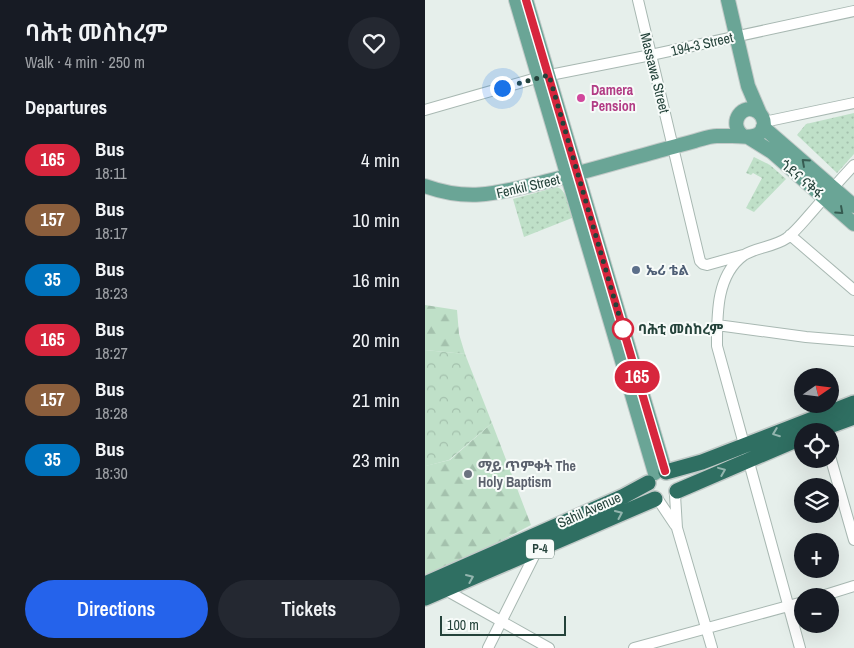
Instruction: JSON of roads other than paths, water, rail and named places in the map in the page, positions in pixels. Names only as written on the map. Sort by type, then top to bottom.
[{"type":"highway","points":[[826,423],[854,403]]},
{"type":"highway","points":[[834,423],[854,417]]},
{"type":"highway","points":[[794,436],[746,453],[676,493],[668,501],[657,500],[650,494],[659,475],[702,462],[746,453],[794,440]]},
{"type":"highway","points":[[659,475],[671,474],[677,481],[676,493]]},
{"type":"highway","name":"P-4","points":[[435,584],[619,499],[659,475]]},
{"type":"highway","name":"Sahil Avenue","points":[[425,598],[435,584],[537,550],[657,500]]},
{"type":"main road","points":[[516,0],[545,76]]},
{"type":"main road","points":[[526,0],[545,76],[659,475]]},
{"type":"main road","name":"ጎደና ናቅፋ","points":[[728,0],[748,86],[763,121],[829,193],[854,224]]},
{"type":"main road","points":[[716,136],[740,114],[749,109],[753,110],[763,121],[759,134],[745,136],[737,129],[736,124],[740,114],[744,105],[748,86]]},
{"type":"main road","name":"Fenkil Street","points":[[425,186],[451,194],[473,196],[498,193],[716,136],[745,136]]},
{"type":"main road","name":"ጎደና ናቅፋ","points":[[745,136],[772,152],[829,193],[854,206]]},
{"type":"street","name":"Massawa Street","points":[[638,0],[701,261],[707,265],[745,254]]},
{"type":"street","name":"194-3 Street","points":[[425,110],[545,76],[854,11]]},
{"type":"street","points":[[763,121],[854,103]]},
{"type":"street","points":[[800,648],[717,346],[717,324],[721,290],[725,277],[731,267],[745,254],[776,244],[790,235],[854,165]]},
{"type":"street","points":[[790,235],[854,290]]},
{"type":"street","points":[[717,324],[806,337],[854,340]]},
{"type":"street","points":[[833,468],[854,540]]},
{"type":"street","points":[[676,493],[677,528],[712,648]]},
{"type":"street","points":[[657,500],[677,528]]},
{"type":"street","points":[[488,648],[537,550]]},
{"type":"street","points":[[435,584],[549,648]]},
{"type":"street","points":[[839,591],[854,586]]},
{"type":"street","points":[[633,648],[794,605]]},
{"type":"place","name":"Damera Pension","points":[[581,98]]},
{"type":"place","name":"ኤሪ ቴል","points":[[636,270]]},
{"type":"place","name":"ባሕቲ መስከረም","points":[[623,329]]},
{"type":"place","name":"ማይ ጥምቀት The Holy Baptism","points":[[468,474]]}]
